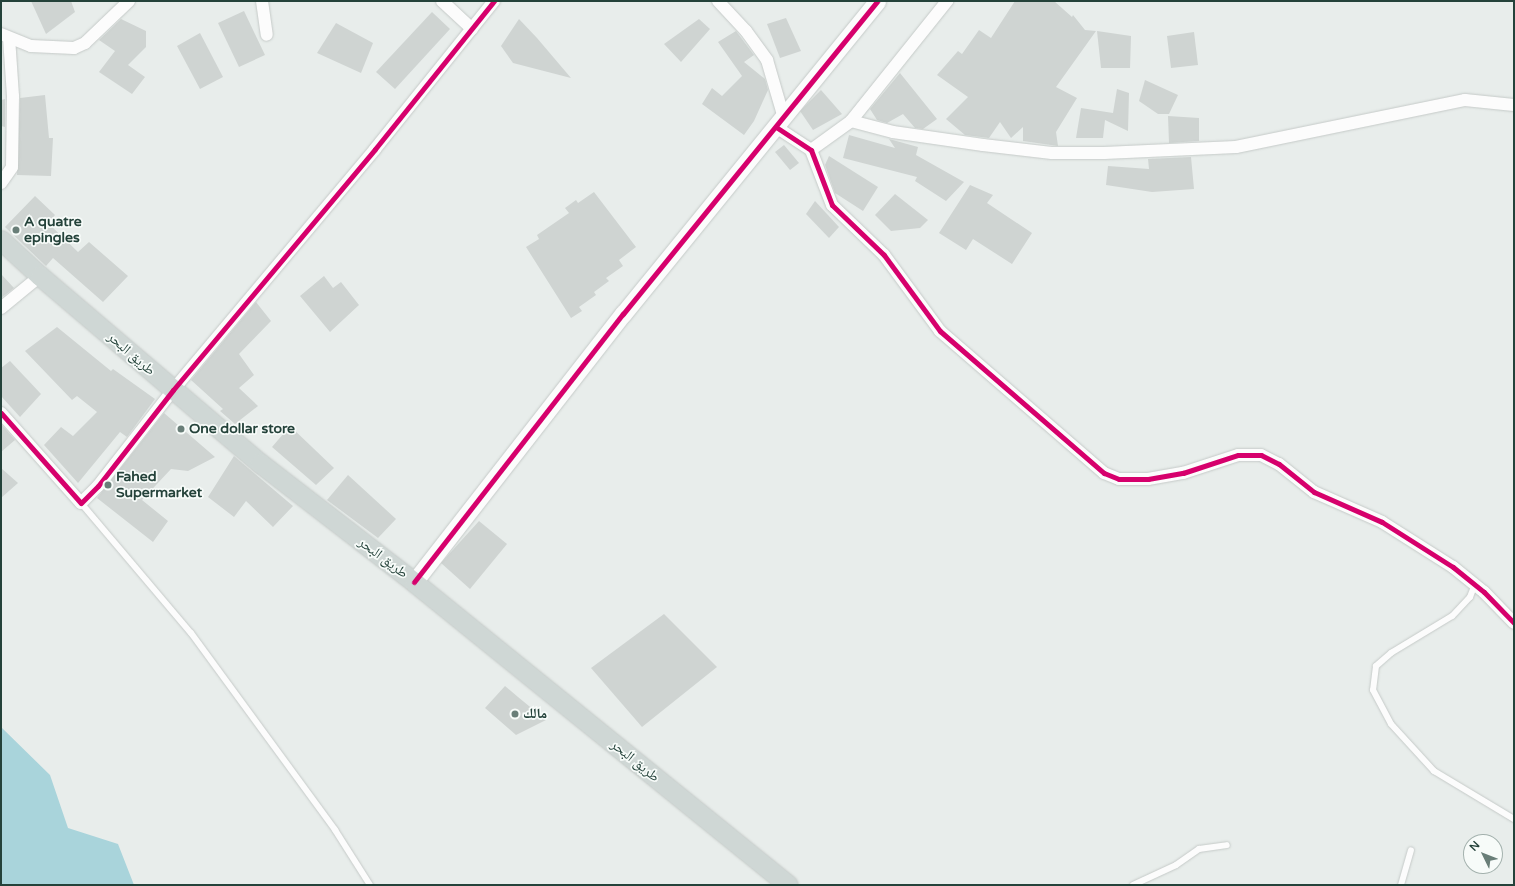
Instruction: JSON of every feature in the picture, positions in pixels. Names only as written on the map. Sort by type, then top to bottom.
[{"type":"main road","name":"طريق البحر","points":[[1,240],[40,276],[173,390],[300,494],[414,582],[788,885]]},
{"type":"street","points":[[1,183],[12,167],[13,96],[5,36],[31,46],[74,48],[85,43],[129,1]]},
{"type":"street","points":[[262,1],[267,35]]},
{"type":"street","points":[[442,1],[472,29]]},
{"type":"street","points":[[1,413],[81,503],[98,486],[173,390],[375,149],[494,1]]},
{"type":"street","points":[[718,1],[746,31],[767,60],[780,122],[811,150],[832,205],[884,255],[940,331],[1104,473],[1119,479],[1148,480],[1183,473],[1238,455],[1261,455],[1279,464],[1322,496],[1395,530],[1475,584],[1514,623]]},
{"type":"street","points":[[414,582],[623,314],[877,1]]},
{"type":"street","points":[[811,150],[851,121],[947,1]]},
{"type":"street","points":[[851,121],[893,132],[975,144],[1052,153],[1104,153],[1236,147],[1465,100],[1514,105]]},
{"type":"street","points":[[1,308],[40,276]]},
{"type":"lane","points":[[81,503],[191,633],[335,830],[370,885]]},
{"type":"lane","points":[[1475,584],[1470,597],[1452,616],[1391,653],[1376,666],[1374,690],[1391,724],[1434,771],[1514,819]]},
{"type":"lane","points":[[1133,885],[1176,865],[1199,849],[1227,845]]},
{"type":"lane","points":[[1401,885],[1412,850]]},
{"type":"water","points":[[1,727],[50,775],[68,828],[118,844],[134,885],[1,885]]},
{"type":"building","points":[[31,1],[71,1],[75,12],[46,34]]},
{"type":"building","points":[[1015,1],[1054,1],[1072,17],[1073,15],[1085,30],[1096,31],[1056,87],[1077,98],[1056,132],[1058,146],[1023,141],[1023,127],[1011,138],[1000,122],[989,138],[965,135],[946,119],[968,97],[937,75],[958,51],[962,54],[979,30],[991,38]]},
{"type":"building","points":[[244,11],[265,55],[239,67],[218,23]]},
{"type":"building","points":[[432,12],[450,29],[395,89],[376,72]]},
{"type":"building","points":[[786,18],[801,51],[780,58],[767,24]]},
{"type":"building","points":[[121,19],[146,31],[146,47],[128,65],[145,77],[132,94],[99,72],[115,51],[99,40]]},
{"type":"building","points":[[519,19],[571,78],[513,63],[501,46]]},
{"type":"building","points":[[699,19],[710,29],[681,62],[664,44]]},
{"type":"building","points":[[336,23],[373,43],[361,73],[317,53]]},
{"type":"building","points":[[736,31],[754,55],[744,62],[765,79],[768,90],[754,121],[744,135],[702,104],[712,88],[722,96],[742,76],[718,42]]},
{"type":"building","points":[[1097,31],[1131,36],[1130,68],[1101,68]]},
{"type":"building","points":[[1194,32],[1198,65],[1171,68],[1167,36]]},
{"type":"building","points":[[200,33],[223,77],[200,89],[177,46]]},
{"type":"building","points":[[900,73],[937,119],[923,129],[915,128],[903,114],[887,123],[877,120],[870,109]]},
{"type":"building","points":[[1145,80],[1178,95],[1169,114],[1158,114],[1139,101]]},
{"type":"building","points":[[1117,89],[1129,93],[1128,131],[1105,120],[1103,138],[1076,138],[1081,108],[1113,113]]},
{"type":"building","points":[[821,90],[842,114],[813,130],[800,111]]},
{"type":"building","points":[[45,95],[49,138],[53,138],[51,176],[17,175],[20,98]]},
{"type":"building","points":[[5,99],[5,127],[1,126],[1,100]]},
{"type":"building","points":[[1168,116],[1199,118],[1199,141],[1169,143]]},
{"type":"building","points":[[849,135],[895,148],[889,139],[918,147],[916,155],[964,182],[946,201],[915,181],[917,177],[843,158]]},
{"type":"building","points":[[784,145],[799,163],[790,170],[775,152]]},
{"type":"building","points":[[829,156],[878,187],[863,211],[835,193],[825,165]]},
{"type":"building","points":[[1191,157],[1194,189],[1152,192],[1106,185],[1108,166],[1149,169],[1148,159]]},
{"type":"building","points":[[970,185],[993,195],[987,203],[1032,233],[1012,264],[973,239],[966,250],[939,233]]},
{"type":"building","points":[[594,192],[636,247],[619,260],[623,266],[606,278],[609,281],[594,292],[596,295],[579,307],[582,311],[571,318],[526,247],[539,239],[537,235],[569,213],[565,208],[576,200],[578,203]]},
{"type":"building","points":[[895,194],[928,220],[920,228],[891,231],[875,215]]},
{"type":"building","points":[[35,196],[55,215],[48,223],[78,252],[89,242],[128,276],[103,302],[53,258],[46,266],[5,227]]},
{"type":"building","points":[[815,201],[839,227],[829,238],[806,214]]},
{"type":"building","points":[[1,274],[14,288],[1,298]]},
{"type":"building","points":[[324,276],[333,288],[341,282],[359,305],[330,332],[300,296]]},
{"type":"building","points":[[256,302],[271,321],[239,354],[254,375],[239,388],[258,406],[235,424],[220,411],[223,409],[191,380]]},
{"type":"building","points":[[57,327],[111,371],[113,369],[155,399],[127,437],[120,432],[78,483],[44,445],[61,427],[73,436],[97,412],[77,396],[72,400],[25,351]]},
{"type":"building","points":[[10,361],[41,394],[20,417],[1,396],[1,368]]},
{"type":"building","points":[[164,413],[215,457],[188,471],[171,469],[142,500],[168,521],[153,542],[97,498]]},
{"type":"building","points":[[1,424],[15,440],[1,452]]},
{"type":"building","points":[[290,426],[334,468],[316,485],[272,447]]},
{"type":"building","points":[[234,456],[293,506],[273,527],[246,501],[234,517],[208,497]]},
{"type":"building","points":[[1,468],[18,483],[1,498]]},
{"type":"building","points":[[348,475],[396,519],[378,538],[327,500]]},
{"type":"building","points":[[479,521],[507,544],[470,589],[441,563]]},
{"type":"building","points":[[664,614],[717,667],[642,727],[591,668]]},
{"type":"building","name":"مالك","points":[[505,686],[546,720],[516,735],[485,708]]},
{"type":"cycle path","points":[[1,413],[81,503],[98,486],[173,390],[375,149],[494,1]]},
{"type":"cycle path","points":[[414,582],[623,314],[877,1]]},
{"type":"cycle path","points":[[776,127],[811,150],[832,205],[884,255],[940,331],[1104,473],[1119,479],[1148,479],[1183,473],[1238,455],[1261,455],[1279,464],[1314,492],[1382,522],[1453,567],[1484,592],[1514,623]]},
{"type":"place","name":"A quatre epingles","points":[[16,230]]},
{"type":"place","name":"One dollar store","points":[[181,429]]},
{"type":"place","name":"Fahed Supermarket","points":[[108,485]]},
{"type":"place","name":"مالك","points":[[515,714]]}]
